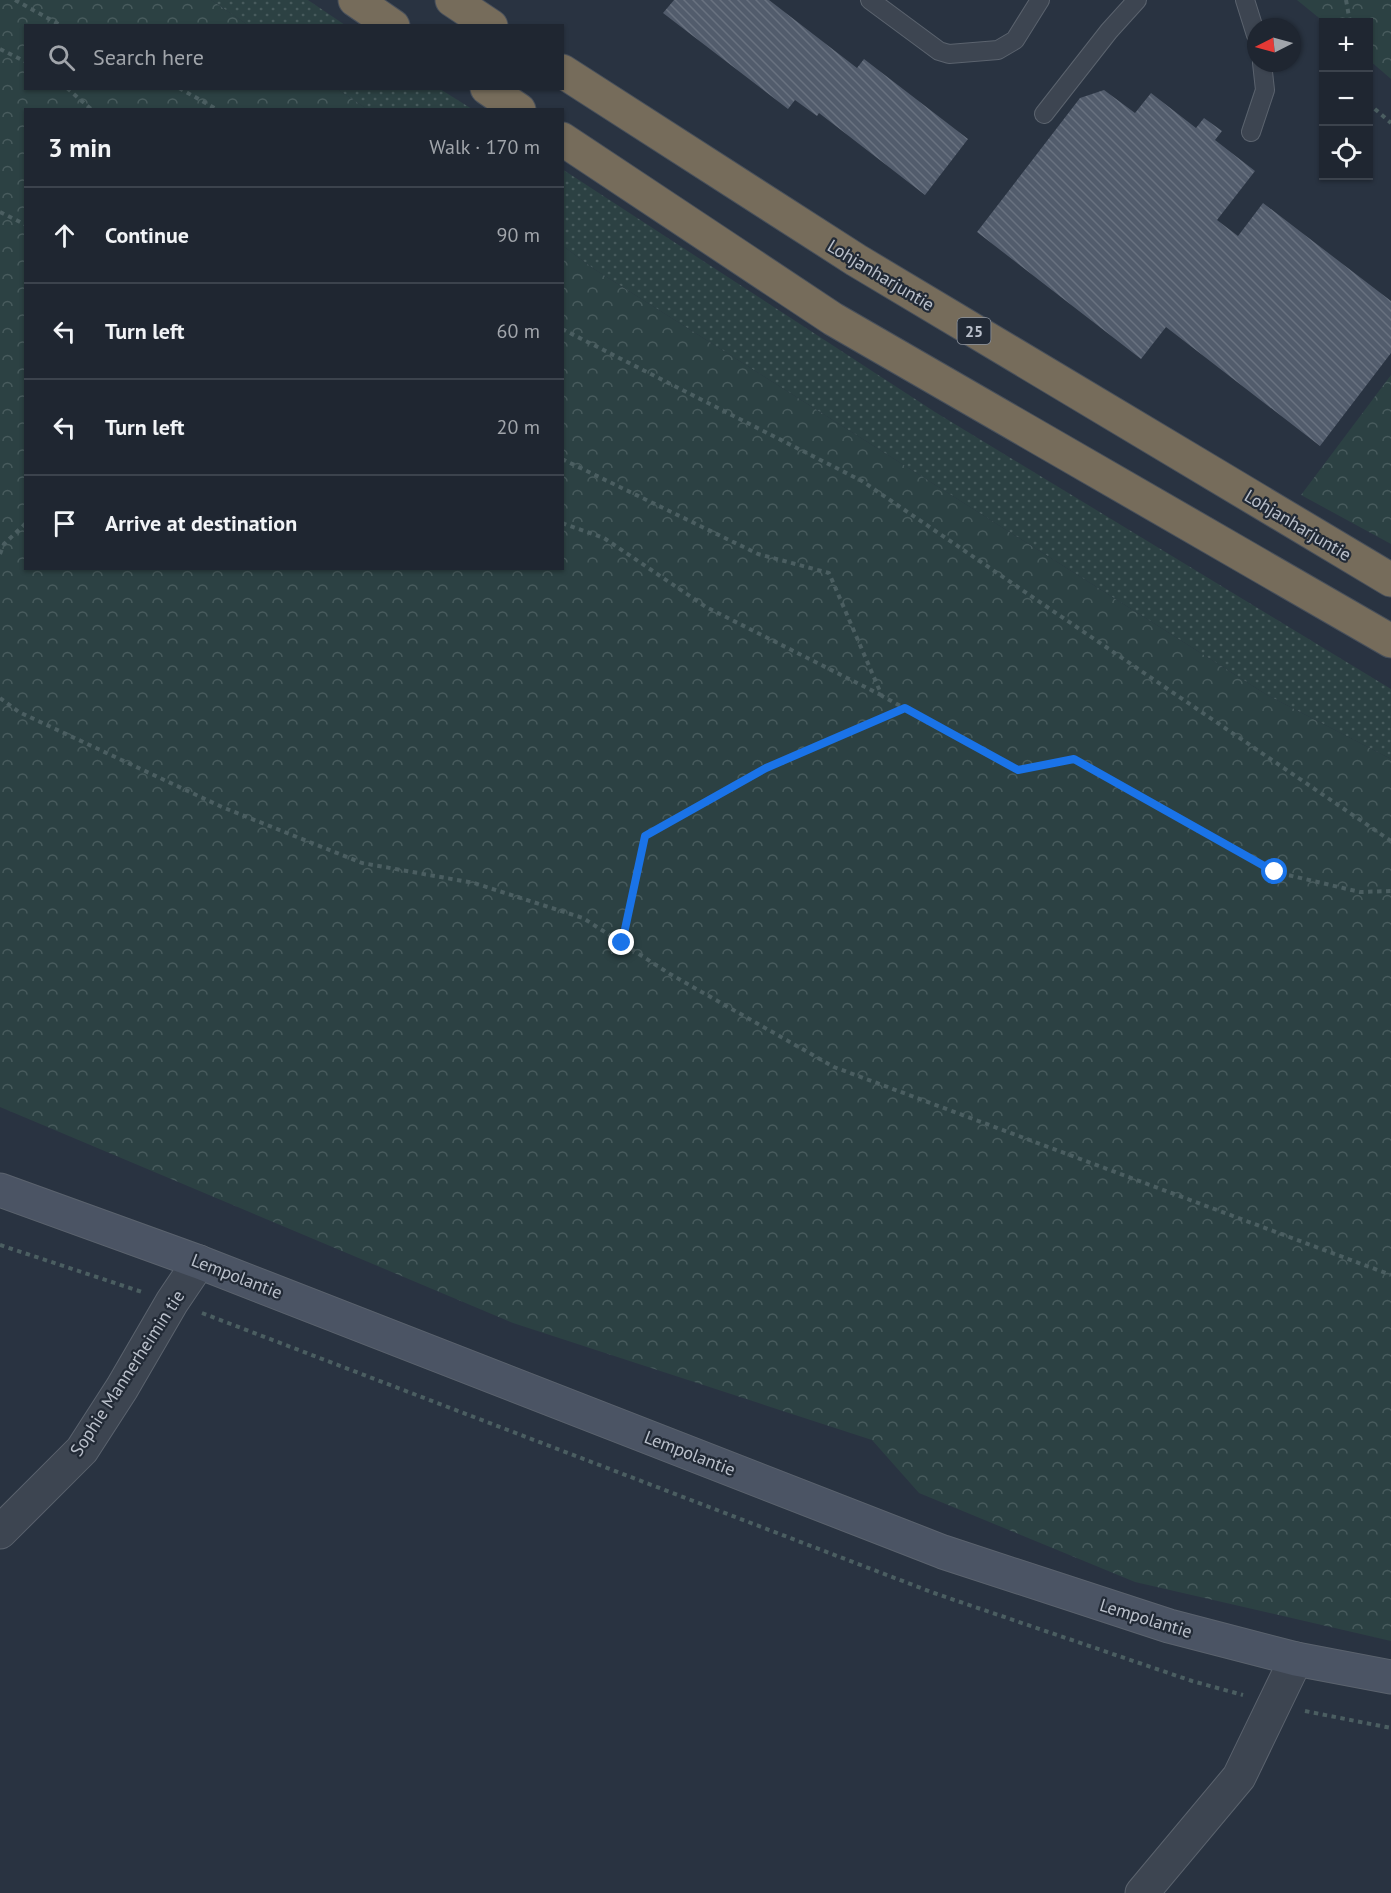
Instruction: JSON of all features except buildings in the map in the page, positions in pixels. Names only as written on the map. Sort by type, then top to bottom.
[{"type":"highway","points":[[355,0],[390,24]]},
{"type":"highway","points":[[452,0],[488,24]]},
{"type":"highway","name":"Lohjanharjuntie","points":[[564,72],[856,260],[1391,580]]},
{"type":"highway","points":[[490,90],[516,108]]},
{"type":"highway","points":[[564,140],[833,319],[1391,641]]},
{"type":"street","name":"Lempolantie","points":[[0,1190],[199,1262],[943,1552],[1169,1626],[1296,1659],[1391,1677]]},
{"type":"street","name":"Sophie Mannerheimin tie","points":[[0,1532],[82,1450],[199,1262]]},
{"type":"street","points":[[1142,1893],[1239,1777],[1296,1659]]},
{"type":"lane","points":[[870,0],[939,51],[949,54],[998,50],[1015,40],[1040,0]]},
{"type":"lane","points":[[1044,114],[1109,31],[1137,0]]},
{"type":"lane","points":[[1245,0],[1251,18]]},
{"type":"lane","points":[[1251,132],[1265,90],[1263,72]]},
{"type":"path","points":[[15,0],[59,24]]},
{"type":"path","points":[[1346,0],[1349,18]]},
{"type":"path","points":[[0,49],[24,61]]},
{"type":"path","points":[[69,90],[90,108]]},
{"type":"path","points":[[183,90],[214,108]]},
{"type":"path","points":[[1373,107],[1391,123]]},
{"type":"path","points":[[0,212],[24,224]]},
{"type":"path","points":[[564,330],[862,481],[1391,841]]},
{"type":"path","points":[[564,460],[758,554],[829,573],[882,696]]},
{"type":"path","points":[[564,524],[604,538],[706,608],[882,696],[1018,770],[1074,759],[1275,872],[1360,892],[1391,891]]},
{"type":"path","points":[[0,554],[4,544],[24,525]]},
{"type":"path","points":[[0,698],[19,712],[222,807],[362,863],[474,883],[583,918],[670,974],[834,1067],[1391,1275]]},
{"type":"path","points":[[622,943],[645,836],[766,768],[905,708]]},
{"type":"path","points":[[0,1245],[172,1302],[934,1593],[1192,1681],[1275,1705],[1391,1728]]},
{"type":"green space","points":[[0,0],[211,0],[247,24],[24,24],[24,90],[338,90],[366,108],[24,108],[24,570],[564,570],[564,247],[594,269],[1267,695],[1391,759],[1391,1641],[1135,1582],[919,1493],[872,1440],[513,1323],[0,1107]]},
{"type":"green space","points":[[211,0],[308,0],[344,24],[247,24]]},
{"type":"green space","points":[[1297,0],[1391,0],[1391,79],[1373,63],[1373,18],[1319,18]]},
{"type":"green space","points":[[338,90],[442,90],[470,108],[366,108]]},
{"type":"green space","points":[[564,170],[935,412],[1391,689],[1391,759],[1267,695],[594,269],[564,247]]},
{"type":"green space","points":[[1391,375],[1391,544],[1301,495]]},
{"type":"route","points":[[622,943],[645,836],[766,768],[905,708],[1018,770],[1074,759],[1275,872]]}]
